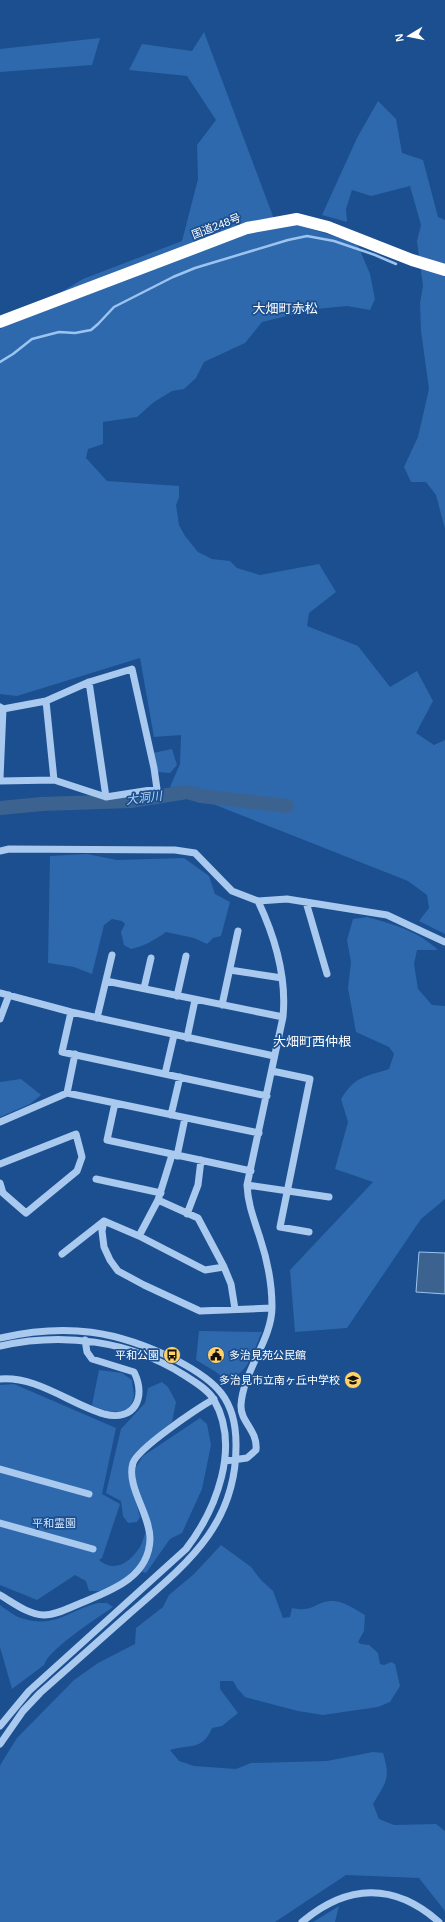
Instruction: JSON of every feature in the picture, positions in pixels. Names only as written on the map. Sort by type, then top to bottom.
[{"type":"highway","name":"国道248号","points":[[0,322],[247,228],[285,220],[296,219],[328,227],[412,260],[445,270]]},
{"type":"street","points":[[0,778],[2,708],[46,701],[89,682],[132,669],[154,768],[157,789],[106,797],[54,780],[0,781]]},
{"type":"street","points":[[89,682],[106,797]]},
{"type":"street","points":[[46,701],[54,780]]},
{"type":"street","points":[[0,851],[9,849],[175,850],[195,853],[232,891],[258,901],[287,899],[387,914],[445,942]]},
{"type":"street","points":[[225,1461],[247,1458],[256,1450],[257,1440],[247,1424],[241,1408],[243,1391],[268,1326],[272,1308],[268,1272],[260,1239],[248,1202],[248,1185],[283,1017],[285,996],[275,943],[258,901]]},
{"type":"street","points":[[306,902],[327,974]]},
{"type":"street","points":[[222,1005],[238,931]]},
{"type":"street","points":[[97,1018],[112,955]]},
{"type":"street","points":[[177,996],[186,956]]},
{"type":"street","points":[[144,988],[151,958]]},
{"type":"street","points":[[230,970],[282,978]]},
{"type":"street","points":[[106,981],[283,1017]]},
{"type":"street","points":[[0,993],[97,1018],[274,1056]]},
{"type":"street","points":[[0,1019],[9,995]]},
{"type":"street","points":[[187,1038],[195,1000]]},
{"type":"street","points":[[71,1012],[62,1052],[267,1096]]},
{"type":"street","points":[[166,1074],[174,1035]]},
{"type":"street","points":[[67,1093],[75,1054]]},
{"type":"street","points":[[272,1071],[310,1079],[280,1227],[309,1232]]},
{"type":"street","points":[[171,1115],[180,1077]]},
{"type":"street","points":[[0,1122],[67,1093],[259,1133]]},
{"type":"street","points":[[115,1103],[106,1140],[250,1170]]},
{"type":"street","points":[[139,1236],[160,1197],[175,1155],[185,1118]]},
{"type":"street","points":[[0,1164],[76,1134],[82,1157],[78,1171],[26,1213],[2,1194],[0,1183]]},
{"type":"street","points":[[187,1214],[198,1184],[200,1160]]},
{"type":"street","points":[[96,1179],[160,1197],[187,1214],[198,1218],[224,1267],[231,1284],[235,1309]]},
{"type":"street","points":[[248,1185],[328,1197]]},
{"type":"street","points":[[104,1221],[139,1236],[205,1270],[224,1267]]},
{"type":"street","points":[[104,1221],[102,1231],[104,1247],[110,1260],[118,1271],[144,1285],[200,1311],[272,1308]]},
{"type":"street","points":[[62,1254],[104,1221]]},
{"type":"street","points":[[0,1338],[50,1329],[76,1330],[113,1336],[159,1351],[203,1375],[219,1389],[228,1401],[234,1419],[236,1459],[230,1494],[220,1516],[197,1552],[40,1693],[23,1711],[0,1744]]},
{"type":"street","points":[[0,1346],[44,1338],[85,1340],[121,1347],[152,1358],[177,1370],[196,1383],[214,1399],[221,1418],[226,1444],[225,1461],[210,1514],[186,1549],[29,1690],[0,1726]]},
{"type":"street","points":[[0,1379],[24,1381],[57,1393],[104,1414],[120,1415],[133,1409],[140,1397],[139,1383],[134,1372],[92,1359],[87,1352],[85,1340]]},
{"type":"street","points":[[0,1595],[24,1610],[35,1614],[45,1615],[57,1613],[117,1588],[135,1574],[146,1556],[150,1540],[148,1525],[133,1484],[133,1463],[139,1453],[149,1445],[184,1418],[214,1399]]},
{"type":"street","points":[[0,1469],[89,1494]]},
{"type":"street","points":[[0,1523],[93,1549]]},
{"type":"street","points":[[302,1922],[317,1910],[332,1901],[359,1893],[379,1892],[395,1895],[411,1902],[425,1910],[439,1922]]},
{"type":"green space","points":[[204,32],[277,227],[298,225],[357,243],[370,274],[375,299],[370,310],[347,306],[316,309],[262,322],[245,343],[204,362],[196,378],[184,389],[172,391],[154,402],[137,417],[103,422],[103,444],[88,449],[86,458],[107,481],[179,486],[179,498],[176,505],[179,525],[185,536],[198,552],[212,559],[230,561],[237,568],[260,575],[319,564],[336,592],[309,613],[307,626],[358,646],[390,687],[417,671],[433,701],[416,733],[434,745],[445,740],[445,934],[419,921],[429,908],[427,895],[408,881],[170,787],[180,764],[181,735],[154,737],[140,658],[17,696],[0,694],[0,329],[83,279],[182,241],[198,179],[197,145],[216,120],[187,76],[129,70],[142,44],[192,51]]},
{"type":"green space","points":[[100,38],[92,65],[0,72],[0,49]]},
{"type":"green space","points":[[378,101],[396,119],[402,153],[423,160],[438,217],[445,220],[445,529],[436,495],[426,482],[411,482],[404,467],[418,437],[429,389],[421,331],[420,303],[423,286],[417,241],[421,225],[410,186],[371,196],[352,190],[346,209],[347,222],[322,215],[357,138]]},
{"type":"green space","points":[[172,749],[177,765],[170,773],[158,772],[153,753]]},
{"type":"green space","points":[[87,854],[117,860],[184,858],[209,876],[215,894],[230,902],[221,936],[213,938],[207,944],[194,938],[166,932],[158,938],[131,949],[124,945],[121,932],[125,924],[122,921],[112,919],[104,925],[92,974],[74,967],[48,963],[50,856]]},
{"type":"green space","points":[[367,917],[414,933],[438,950],[417,950],[414,964],[418,989],[432,1005],[445,1006],[445,1199],[421,1219],[347,1328],[295,1332],[290,1270],[373,1182],[335,1169],[348,1122],[341,1099],[346,1091],[361,1078],[389,1069],[394,1054],[389,1047],[356,1032],[348,988],[351,962],[347,940],[353,919]]},
{"type":"green space","points":[[21,1079],[41,1095],[30,1104],[0,1117],[0,1082]]},
{"type":"green space","points":[[199,1331],[262,1332],[249,1362],[244,1369],[239,1374],[224,1379],[216,1372],[196,1360]]},
{"type":"green space","points":[[99,1370],[122,1373],[132,1380],[134,1396],[132,1403],[128,1408],[117,1412],[104,1410],[92,1405]]},
{"type":"green space","points":[[162,1382],[168,1387],[176,1402],[172,1422],[137,1451],[130,1480],[140,1517],[137,1522],[128,1523],[123,1516],[121,1501],[106,1493],[121,1429],[145,1403],[148,1388]]},
{"type":"green space","name":"平和霊園","points":[[14,1384],[116,1428],[102,1494],[120,1504],[102,1558],[99,1560],[111,1566],[122,1564],[136,1552],[141,1545],[146,1532],[148,1540],[145,1556],[134,1573],[104,1591],[89,1591],[86,1581],[75,1575],[37,1600],[0,1585],[0,1385]]},
{"type":"green space","points":[[200,1418],[207,1424],[211,1445],[202,1489],[182,1533],[170,1539],[146,1573],[140,1571],[151,1526],[136,1481],[136,1467],[143,1456]]},
{"type":"green space","points":[[221,1545],[251,1567],[261,1580],[273,1591],[283,1618],[290,1617],[292,1608],[305,1609],[332,1601],[344,1604],[365,1615],[364,1631],[358,1642],[369,1645],[378,1653],[380,1664],[384,1665],[391,1662],[395,1664],[400,1686],[390,1702],[378,1707],[323,1715],[298,1711],[245,1697],[233,1681],[220,1681],[220,1689],[238,1713],[222,1726],[212,1728],[204,1740],[200,1743],[170,1750],[179,1761],[194,1766],[236,1769],[251,1763],[327,1761],[373,1752],[383,1753],[387,1775],[384,1785],[373,1804],[379,1819],[394,1825],[436,1824],[445,1831],[445,1911],[419,1878],[346,1875],[275,1922],[0,1922],[0,1766],[2,1762],[17,1738],[74,1680],[98,1663],[135,1644],[136,1628],[163,1607],[169,1595],[194,1574]]},
{"type":"green space","points":[[98,1603],[107,1603],[113,1607],[64,1642],[48,1658],[44,1665],[12,1689],[0,1647],[0,1605],[18,1617],[33,1621],[43,1621],[61,1618],[87,1606]]},
{"type":"green space","points":[[339,1906],[335,1922],[313,1922]]},
{"type":"shaded area","points":[[419,1252],[445,1253],[445,1294],[416,1292]]},
{"type":"waterway","points":[[0,362],[32,339],[59,332],[75,333],[91,330],[114,307],[173,277],[195,268],[288,240],[307,236],[334,241],[396,264]]},
{"type":"waterway","name":"大洞川","points":[[0,808],[42,804],[131,801],[187,792],[201,796],[287,806]]},
{"type":"place","name":"平和公園","points":[[172,1355]]},
{"type":"place","name":"多治見苑公民館","points":[[216,1355]]},
{"type":"place","name":"多治見市立南ヶ丘中学校","points":[[353,1380]]},
{"type":"district","name":"大畑町赤松","points":[[285,308]]},
{"type":"district","name":"大畑町西仲根","points":[[312,1041]]}]
